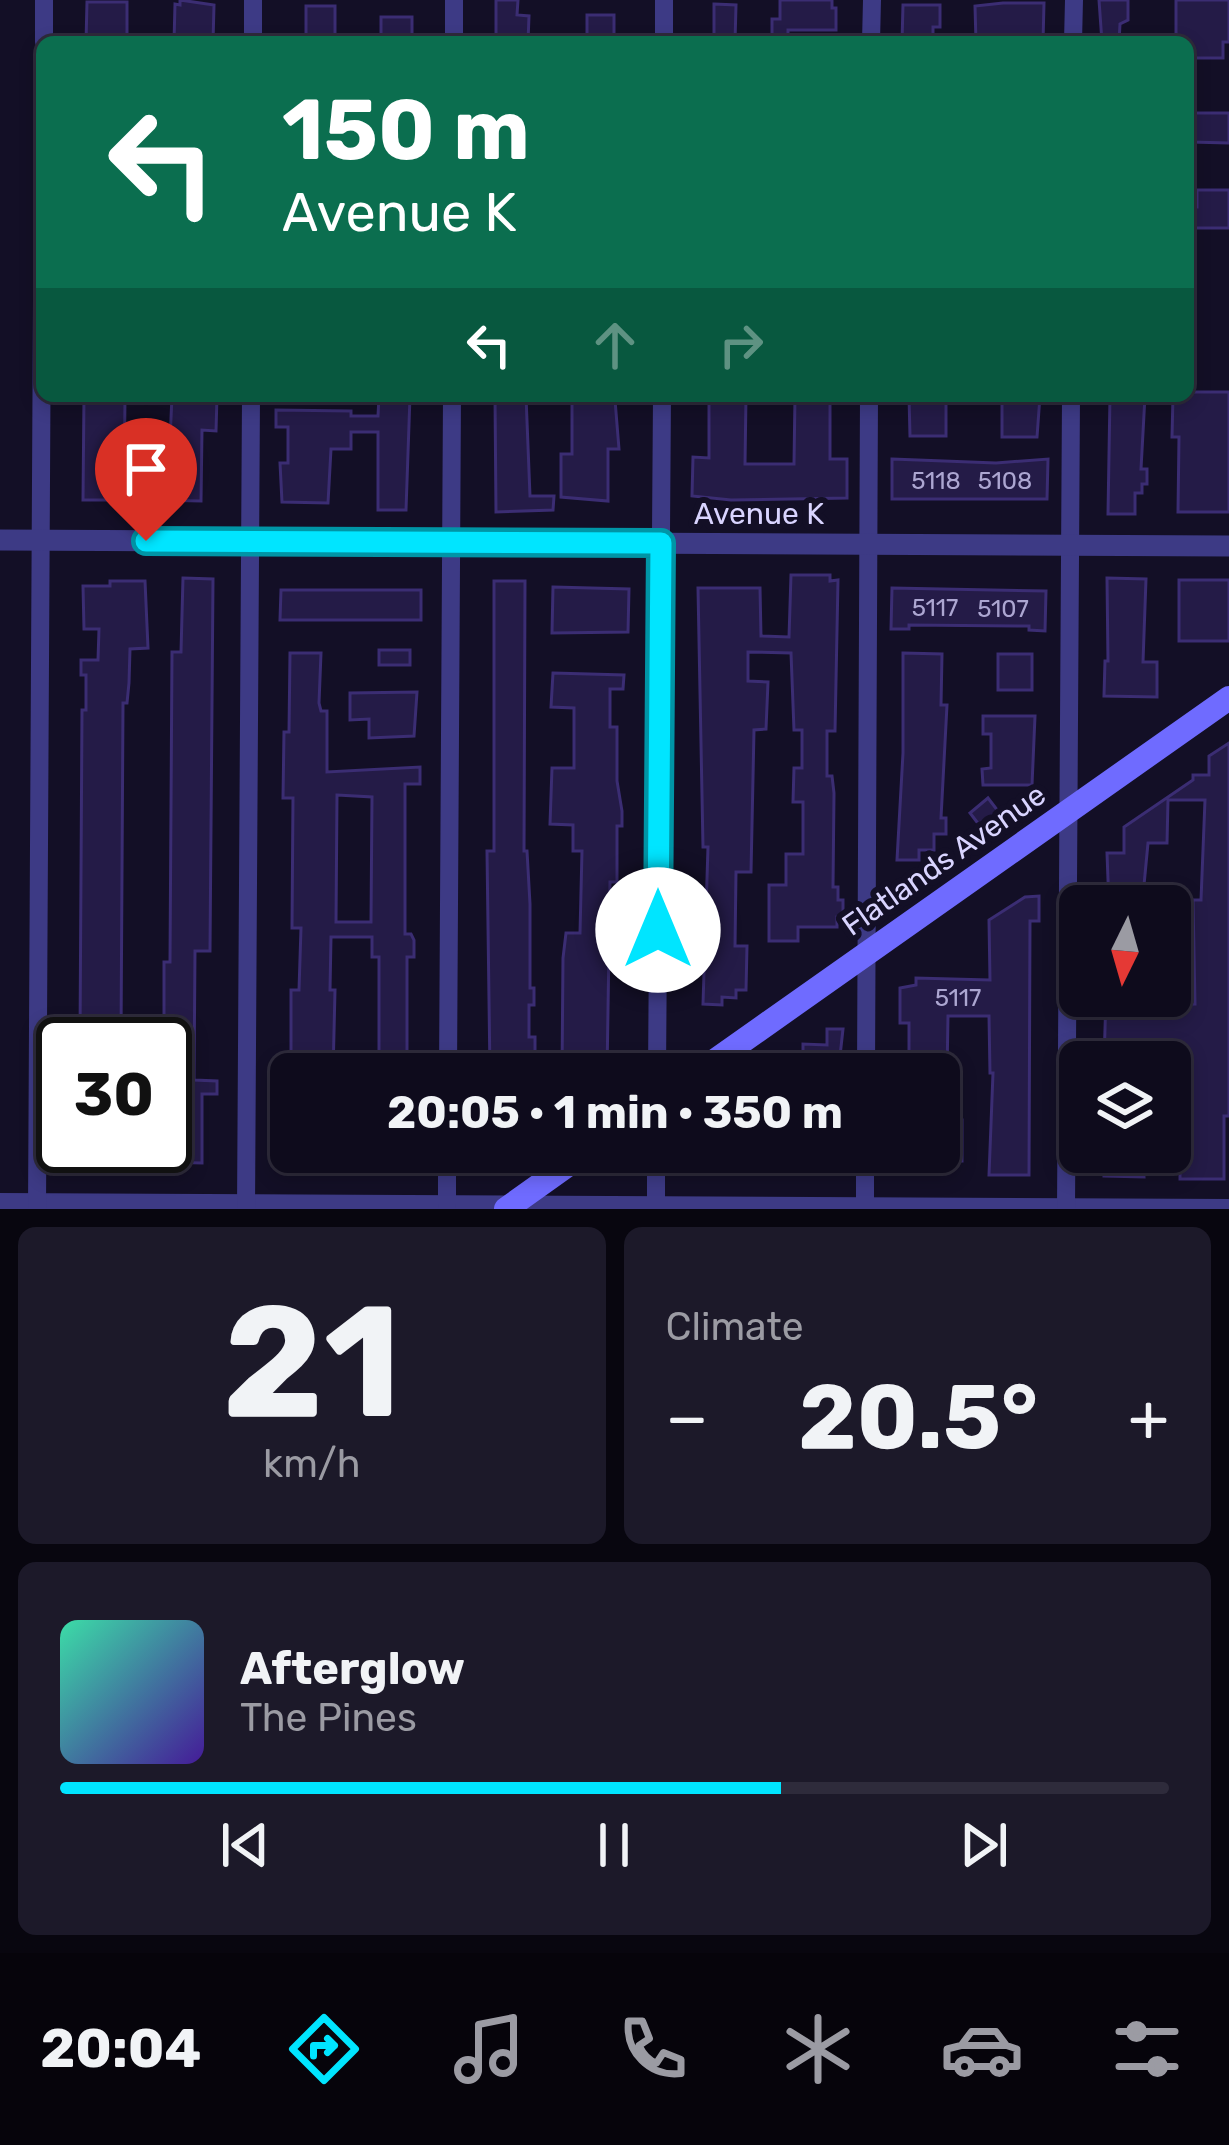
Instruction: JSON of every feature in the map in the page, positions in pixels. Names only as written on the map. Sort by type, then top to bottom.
[{"type":"main road","name":"Flatlands Avenue","points":[[726,1053],[1229,698]]},
{"type":"main road","points":[[510,1206],[556,1173]]},
{"type":"street","points":[[44,0],[44,36]]},
{"type":"street","points":[[253,0],[253,36]]},
{"type":"street","points":[[454,0],[454,36]]},
{"type":"street","points":[[664,0],[664,36]]},
{"type":"street","points":[[872,0],[872,36]]},
{"type":"street","points":[[1073,36],[1074,0]]},
{"type":"street","points":[[37,1206],[41,402]]},
{"type":"street","points":[[245,1206],[250,402]]},
{"type":"street","points":[[448,1053],[452,402]]},
{"type":"street","points":[[657,1053],[662,402]]},
{"type":"street","points":[[866,1053],[869,402]]},
{"type":"street","points":[[1066,1208],[1071,402]]},
{"type":"street","name":"Avenue K","points":[[0,540],[1229,546]]},
{"type":"street","points":[[447,1173],[447,1204]]},
{"type":"street","points":[[656,1173],[656,1207]]},
{"type":"street","points":[[865,1208],[866,1173]]},
{"type":"street","points":[[0,1202],[37,1206],[1229,1208]]},
{"type":"building","points":[[180,0],[214,5],[213,36],[174,36],[175,4],[180,5]]},
{"type":"building","points":[[496,0],[518,0],[517,15],[529,16],[528,36],[496,36]]},
{"type":"building","points":[[780,0],[832,0],[836,30],[788,30],[788,36],[772,36],[772,19],[780,19]]},
{"type":"building","points":[[1099,0],[1128,0],[1128,20],[1120,24],[1119,36],[1102,36]]},
{"type":"building","points":[[1176,0],[1229,0],[1229,42],[1223,42],[1223,58],[1194,58],[1194,36],[1176,36]]},
{"type":"building","points":[[87,2],[127,2],[127,36],[86,36]]},
{"type":"building","points":[[1044,3],[1043,36],[976,36],[975,6]]},
{"type":"building","points":[[714,4],[736,5],[735,36],[714,36]]},
{"type":"building","points":[[903,5],[940,5],[940,27],[933,27],[933,36],[902,36]]},
{"type":"building","points":[[306,6],[335,6],[335,36],[306,36]]},
{"type":"building","points":[[587,15],[614,15],[614,36],[587,36]]},
{"type":"building","points":[[381,17],[412,17],[412,36],[381,36]]},
{"type":"building","points":[[1194,113],[1229,113],[1229,143],[1194,142]]},
{"type":"building","points":[[1197,190],[1229,190],[1229,228],[1194,228]]},
{"type":"building","points":[[1194,392],[1229,392],[1229,512],[1178,512],[1179,437],[1172,437],[1173,402],[1194,402]]},
{"type":"building","points":[[84,402],[125,402],[124,500],[83,500]]},
{"type":"building","points":[[172,402],[217,402],[216,431],[202,430],[201,501],[150,500],[150,485],[168,485]]},
{"type":"building","points":[[379,402],[410,402],[406,510],[378,510],[378,432],[351,432],[351,449],[331,449],[328,503],[282,502],[280,463],[288,463],[288,427],[276,427],[276,410],[378,416]]},
{"type":"building","points":[[495,402],[526,402],[530,496],[554,496],[553,510],[496,512]]},
{"type":"building","points":[[572,402],[615,402],[619,449],[608,449],[608,501],[561,497],[561,454],[572,454]]},
{"type":"building","points":[[709,402],[746,402],[745,464],[794,464],[795,402],[830,402],[830,459],[847,459],[847,498],[692,496],[693,457],[709,458]]},
{"type":"building","points":[[909,402],[946,402],[946,436],[910,436]]},
{"type":"building","points":[[1002,402],[1040,402],[1037,437],[1002,437]]},
{"type":"building","points":[[1110,402],[1145,402],[1141,469],[1147,469],[1147,484],[1142,484],[1142,493],[1135,493],[1135,514],[1108,514]]},
{"type":"building","points":[[892,459],[996,463],[1048,459],[1047,499],[892,499]]},
{"type":"building","points":[[791,575],[830,575],[830,581],[838,580],[835,731],[827,731],[827,776],[832,776],[834,793],[833,887],[838,887],[838,900],[843,900],[843,917],[837,917],[837,927],[798,927],[798,941],[769,941],[769,885],[786,885],[786,854],[803,854],[803,802],[793,802],[794,768],[802,768],[802,730],[794,730],[791,653],[748,652],[748,681],[768,682],[766,729],[754,730],[751,872],[736,872],[735,946],[747,946],[746,990],[736,990],[736,998],[722,997],[722,1005],[703,1004],[708,847],[703,847],[698,588],[760,588],[761,636],[789,637]]},
{"type":"building","points":[[183,578],[213,579],[210,951],[195,951],[194,1080],[217,1081],[217,1094],[202,1094],[202,1163],[192,1163],[192,1017],[165,1017],[164,962],[170,962],[172,652],[181,652]]},
{"type":"building","points":[[1107,578],[1146,579],[1143,662],[1157,662],[1157,697],[1104,696]]},
{"type":"building","points":[[1179,580],[1229,580],[1229,641],[1179,641]]},
{"type":"building","points":[[110,581],[145,581],[148,648],[130,649],[127,703],[123,703],[121,1017],[80,1017],[82,710],[86,710],[81,660],[98,660],[99,629],[84,629],[83,586],[110,586]]},
{"type":"building","points":[[494,581],[525,581],[524,851],[530,904],[530,988],[534,988],[529,1037],[535,1037],[535,1053],[490,1053],[487,851],[494,851]]},
{"type":"building","points":[[553,587],[629,589],[628,632],[552,633]]},
{"type":"building","points":[[892,588],[1046,591],[1045,631],[1029,630],[1029,626],[909,625],[909,629],[891,629]]},
{"type":"building","points":[[281,590],[421,590],[421,620],[280,620]]},
{"type":"building","points":[[379,650],[410,650],[410,665],[379,665]]},
{"type":"building","points":[[290,653],[321,653],[319,703],[321,711],[327,711],[327,772],[420,767],[420,784],[405,784],[405,934],[414,940],[414,957],[407,957],[407,1053],[379,1053],[379,957],[372,957],[372,937],[331,937],[334,1053],[291,1053],[291,990],[299,990],[301,928],[292,928],[293,798],[283,798],[284,732],[289,732]],"holes":[[[337,795],[372,797],[371,922],[336,922]]]},
{"type":"building","points":[[903,653],[942,654],[941,705],[947,705],[941,818],[946,818],[946,834],[934,834],[934,850],[919,850],[919,860],[897,860]]},
{"type":"building","points":[[998,654],[1032,654],[1032,690],[998,690]]},
{"type":"building","points":[[553,673],[624,675],[623,689],[610,689],[610,727],[617,727],[622,826],[617,826],[617,882],[610,882],[607,1053],[562,1053],[563,958],[566,933],[580,933],[582,851],[573,851],[573,825],[550,824],[552,768],[574,768],[574,708],[551,707]]},
{"type":"building","points":[[417,692],[414,736],[369,738],[369,719],[350,720],[350,693]]},
{"type":"building","points":[[983,716],[1035,716],[1032,785],[983,785],[982,769],[991,768],[991,734],[983,734]]},
{"type":"building","points":[[1229,743],[1229,1116],[1224,1116],[1224,1179],[1180,1179],[1180,1173],[1191,1173],[1191,1041],[1105,1041],[1105,1017],[1191,1017],[1191,1004],[1195,1004],[1193,900],[1201,900],[1205,800],[1168,800],[1167,843],[1148,843],[1144,885],[1108,885],[1107,853],[1124,853],[1124,827],[1193,780],[1193,775],[1209,775],[1209,756]]},
{"type":"building","points":[[988,798],[998,811],[980,826],[970,813]]},
{"type":"building","points":[[1039,896],[1039,921],[1030,921],[1029,1175],[989,1175],[993,1073],[989,1016],[948,1016],[947,1053],[909,1053],[909,1023],[900,1023],[900,988],[916,985],[916,978],[990,980],[989,920],[1025,897]]},
{"type":"building","points":[[827,1029],[843,1029],[840,1053],[803,1053],[803,1044],[827,1045]]},
{"type":"building","points":[[1144,1173],[1144,1177],[1104,1176]]},
{"type":"route","points":[[146,541],[661,543],[658,930]]}]
